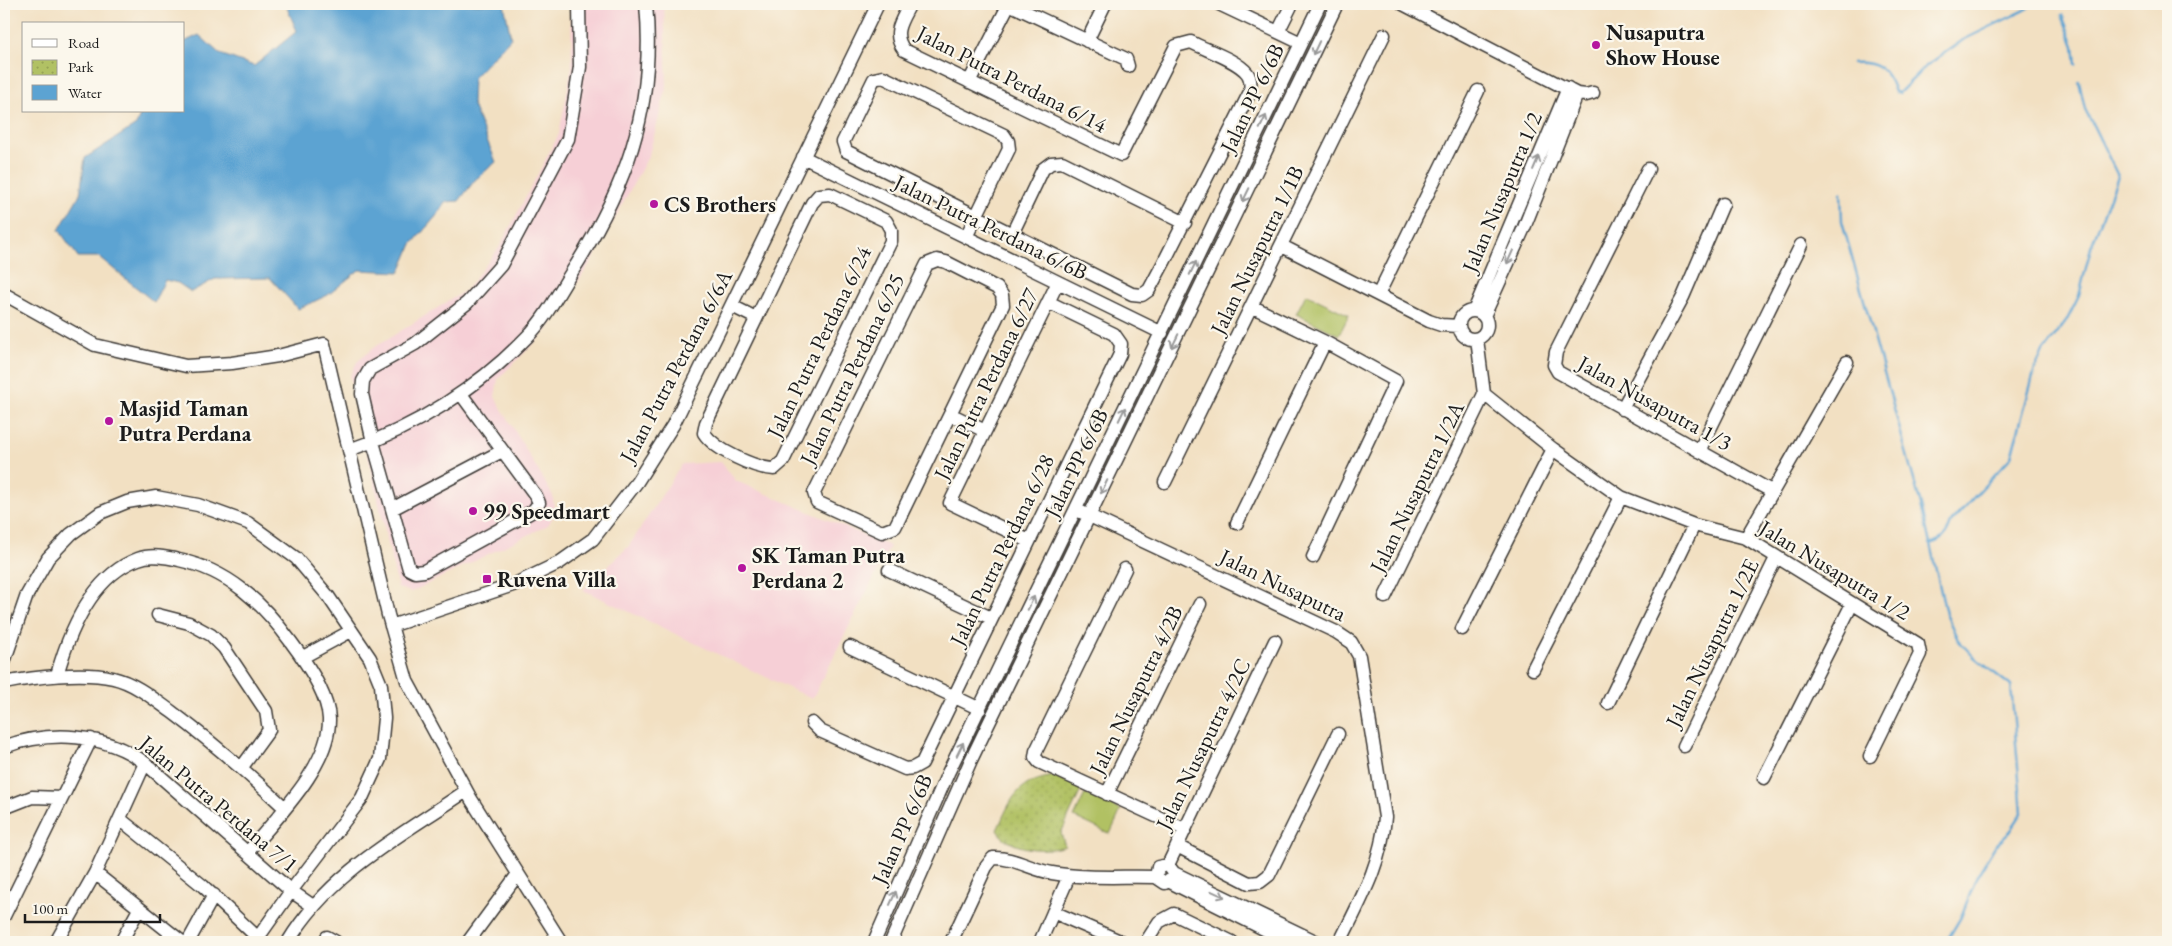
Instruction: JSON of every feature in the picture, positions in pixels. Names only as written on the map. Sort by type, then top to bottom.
[{"type":"street","points":[[461,394],[539,502],[533,511],[424,571],[415,572],[409,569],[373,442],[362,394],[363,380],[370,369],[415,344],[460,309],[501,265],[568,139],[580,67],[579,4]]},
{"type":"street","points":[[349,450],[373,442],[461,394],[528,337],[552,303],[599,228],[628,165],[641,116],[648,73],[649,35],[646,4]]},
{"type":"street","name":"Jalan Putra Perdana 6/6A","points":[[391,626],[513,585],[560,563],[593,539],[655,457],[673,425],[876,4]]},
{"type":"street","name":"Jalan Putra Perdana 6/14","points":[[910,4],[897,31],[897,42],[904,50],[1121,155],[1176,46],[1191,42],[1237,64],[1248,73],[1251,82],[1250,92],[1185,222]]},
{"type":"street","points":[[969,82],[1009,4],[1126,59],[1128,66]]},
{"type":"street","points":[[1087,41],[1106,4]]},
{"type":"street","points":[[1219,4],[1301,43]]},
{"type":"street","points":[[1278,32],[1292,4]]},
{"type":"street","name":"Jalan PP 6/6B","points":[[874,942],[948,773],[1320,4]]},
{"type":"street","name":"Jalan PP 6/6B","points":[[891,942],[971,760],[1337,4]]},
{"type":"street","points":[[1403,4],[1572,91],[1593,93]]},
{"type":"street","name":"Jalan Nusaputra 1/1B","points":[[1165,482],[1253,307],[1384,35]]},
{"type":"street","points":[[966,237],[977,216],[1009,149],[1008,141],[1004,135],[883,77],[874,79],[843,142],[843,148],[977,216],[1012,234],[1132,294],[1142,295],[1149,290],[1185,222],[1062,162],[1051,163],[1043,169],[1012,234]]},
{"type":"street","points":[[1379,294],[1478,91]]},
{"type":"street","name":"Jalan Nusaputra 1/2","points":[[1479,313],[1524,228],[1529,197],[1572,91]]},
{"type":"street","name":"Jalan Putra Perdana 6/6B","points":[[803,157],[1162,333]]},
{"type":"street","name":"Jalan Nusaputra 1/3","points":[[1648,169],[1554,358],[1558,372],[1772,492]]},
{"type":"street","name":"Jalan Putra Perdana 6/24","points":[[830,194],[886,221],[891,230],[891,240],[783,461],[774,469],[761,468],[710,442],[704,433],[706,423],[756,318],[812,203],[820,195],[830,194]]},
{"type":"street","name":"Jalan Nusaputra 1/2","points":[[1479,313],[1510,223],[1529,197]]},
{"type":"street","points":[[1622,409],[1683,297],[1723,204]]},
{"type":"street","points":[[1510,223],[1524,228]]},
{"type":"street","points":[[1699,452],[1801,245]]},
{"type":"street","points":[[1282,246],[1429,321],[1441,325],[1459,326]]},
{"type":"street","name":"Jalan Putra Perdana 6/25","points":[[936,260],[946,262],[997,288],[1002,294],[1004,305],[950,414],[895,527],[889,531],[882,532],[817,502],[814,493],[927,264],[936,260]]},
{"type":"street","name":"Jalan Putra Perdana 6/27","points":[[1029,541],[950,503],[1058,282]]},
{"type":"street","points":[[6,301],[95,345],[186,366],[232,363],[278,356],[324,344],[391,626],[413,696],[466,791],[561,942]]},
{"type":"street","name":"Jalan Putra Perdana 6/28","points":[[812,723],[820,731],[904,769],[913,768],[922,763],[952,697],[1120,354],[1121,344],[1114,334],[1048,302]]},
{"type":"street","points":[[732,306],[756,318]]},
{"type":"street","points":[[1253,307],[1325,342],[1396,381],[1314,557]]},
{"type":"street","points":[[1479,313],[1487,322],[1487,329],[1484,335],[1477,339],[1465,337],[1459,326],[1463,315],[1479,313]]},
{"type":"street","points":[[1477,339],[1484,394]]},
{"type":"street","points":[[1237,523],[1325,342]]},
{"type":"street","points":[[1746,538],[1847,362]]},
{"type":"street","name":"Jalan Nusaputra 1/2","points":[[1484,394],[1553,449],[1621,497],[1694,525],[1746,538],[1918,644],[1920,654],[1870,756]]},
{"type":"street","name":"Jalan Nusaputra 1/2A","points":[[1385,597],[1484,394]]},
{"type":"street","points":[[950,414],[985,431]]},
{"type":"street","points":[[1462,629],[1553,449]]},
{"type":"street","points":[[392,509],[502,451]]},
{"type":"street","points":[[4,662],[27,595],[48,558],[71,534],[100,513],[127,502],[156,497],[198,505],[248,523],[296,558],[328,596],[370,658],[381,685],[384,718],[380,759],[362,798],[290,891],[257,940],[214,895],[120,819]]},
{"type":"street","points":[[1533,669],[1621,497]]},
{"type":"street","name":"Jalan Nusaputra","points":[[1076,510],[1336,632],[1351,642],[1359,656],[1385,817],[1383,840],[1366,888],[1340,942]]},
{"type":"street","points":[[1608,703],[1694,525]]},
{"type":"street","points":[[56,676],[76,625],[88,601],[101,584],[116,570],[139,558],[161,556],[190,562],[221,574],[243,588],[276,620],[302,657],[320,690],[329,719],[324,747],[312,772],[248,852]]},
{"type":"street","name":"Jalan Nusaputra 1/2E","points":[[1684,746],[1776,558]]},
{"type":"street","points":[[1125,569],[1036,751],[1035,757],[1039,762],[1184,829]]},
{"type":"street","points":[[889,570],[991,618]]},
{"type":"street","name":"Jalan Nusaputra 4/2B","points":[[1107,794],[1200,604]]},
{"type":"street","points":[[1764,778],[1852,604]]},
{"type":"street","points":[[158,615],[189,623],[211,635],[224,648],[266,711],[269,730],[242,767]]},
{"type":"street","points":[[302,657],[351,631]]},
{"type":"street","name":"Jalan Nusaputra 4/2C","points":[[1068,876],[1156,877],[1158,867],[1171,873],[1177,846],[1184,829],[1275,641]]},
{"type":"street","points":[[850,647],[980,709]]},
{"type":"street","points":[[4,683],[56,676],[112,678],[129,683],[199,732],[242,767],[285,808]]},
{"type":"street","points":[[1177,846],[1249,883],[1260,882],[1269,875],[1338,734]]},
{"type":"street","name":"Jalan Putra Perdana 7/1","points":[[4,747],[38,738],[75,737],[91,739],[122,749],[145,763],[290,891],[313,906]]},
{"type":"street","points":[[4,916],[91,739]]},
{"type":"street","points":[[56,942],[95,873],[145,763]]},
{"type":"street","points":[[288,942],[313,906],[355,866],[390,840],[466,791]]},
{"type":"street","points":[[4,808],[32,797],[62,798]]},
{"type":"street","points":[[951,942],[992,858],[1006,859],[1044,872],[1068,876],[1040,942]]},
{"type":"street","points":[[95,873],[182,942]]},
{"type":"street","points":[[1171,873],[1290,942]]},
{"type":"street","points":[[1171,873],[1317,942]]},
{"type":"street","points":[[468,942],[518,874]]},
{"type":"street","points":[[188,942],[214,895]]},
{"type":"street","points":[[120,942],[139,909]]},
{"type":"street","points":[[1053,912],[1122,942]]},
{"type":"street","points":[[1146,942],[1160,922],[1174,914],[1232,942]]},
{"type":"shaded area","points":[[571,4],[664,4],[667,86],[649,155],[594,257],[547,330],[498,379],[495,397],[553,496],[554,515],[548,525],[411,592],[398,588],[350,376],[357,362],[372,349],[466,290],[499,248],[559,134],[572,67]]},
{"type":"shaded area","name":"SK Taman Putra Perdana 2","points":[[721,462],[736,481],[890,546],[812,699],[583,590],[629,546],[682,464]]},
{"type":"green space","points":[[1306,294],[1349,315],[1339,335],[1296,314]]},
{"type":"green space","points":[[1053,776],[1082,788],[1061,833],[1065,846],[1047,849],[1028,848],[1018,846],[1002,837],[997,830],[1016,794],[1030,783]]},
{"type":"green space","points":[[1085,794],[1121,810],[1110,834],[1074,817]]},
{"type":"water","points":[[291,4],[504,4],[511,38],[473,78],[472,103],[496,162],[475,180],[459,201],[445,202],[439,213],[412,244],[400,272],[359,270],[328,295],[298,309],[270,278],[215,279],[191,292],[178,283],[165,280],[154,302],[99,257],[78,257],[59,230],[80,194],[85,158],[136,125],[142,112],[185,112],[185,42],[199,35],[220,54],[254,66],[297,31],[287,8]]},
{"type":"waterway","points":[[1852,63],[1868,63],[1880,68],[1888,77],[1895,92],[1899,93],[1926,66],[1963,40],[2037,4]]},
{"type":"waterway","points":[[2062,15],[2074,46],[2076,64]]},
{"type":"waterway","points":[[1929,544],[1944,537],[1951,522],[2011,457],[2035,369],[2043,352],[2068,318],[2079,296],[2091,247],[2118,176],[2085,109],[2079,82]]},
{"type":"waterway","points":[[1841,193],[1842,221],[1922,509],[1946,614],[1958,640],[1974,657],[2011,686],[2022,813],[2008,834],[1995,846],[1977,876],[1961,917],[1946,942]]},
{"type":"place","name":"Nusaputra Show House","points":[[1596,45]]},
{"type":"place","name":"CS Brothers","points":[[654,204]]},
{"type":"place","name":"Masjid Taman Putra Perdana","points":[[109,421]]},
{"type":"place","name":"99 Speedmart","points":[[473,511]]},
{"type":"place","name":"SK Taman Putra Perdana 2","points":[[742,568]]},
{"type":"place","name":"Ruvena Villa","points":[[487,579]]}]
